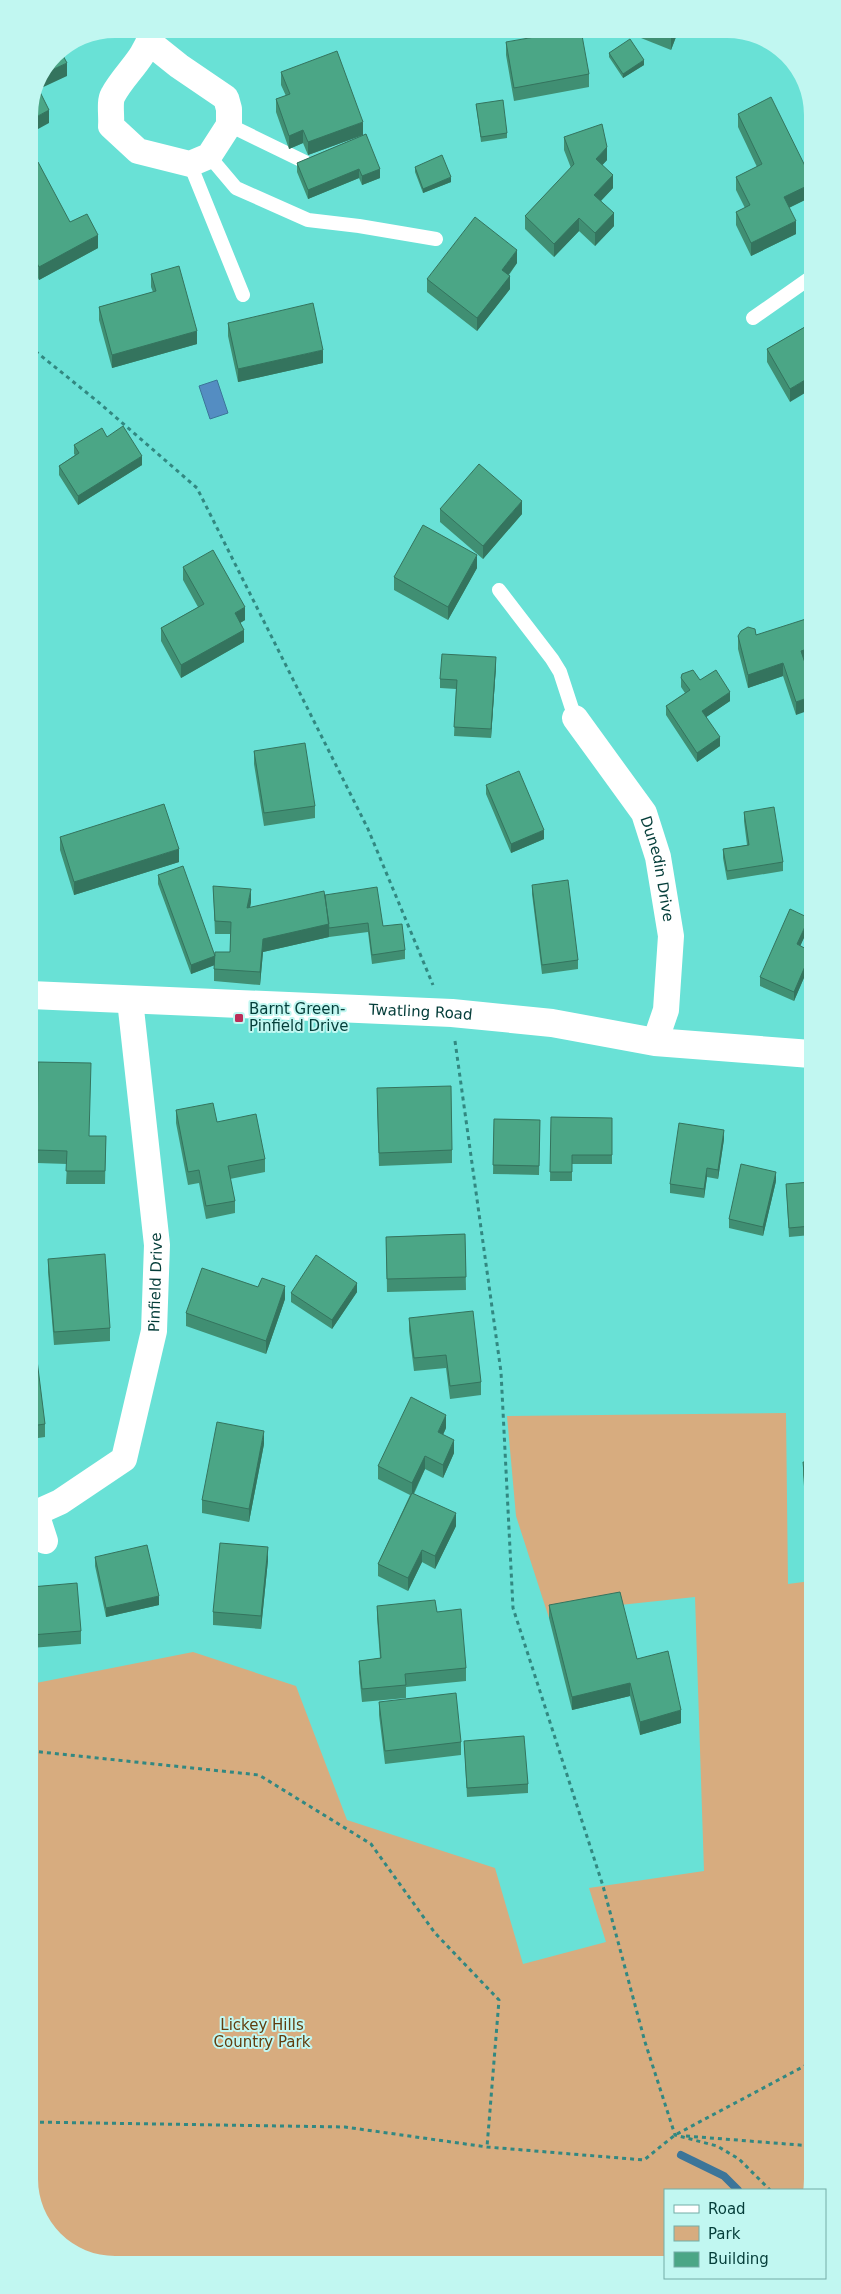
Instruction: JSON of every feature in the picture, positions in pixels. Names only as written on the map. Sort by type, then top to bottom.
[{"type":"street","points":[[150,38],[179,66],[226,98],[229,109],[229,125],[199,160],[138,151],[111,126],[112,96],[150,38]]},
{"type":"street","name":"Dunedin Drive","points":[[575,718],[644,813],[658,857],[671,936],[666,1010],[656,1042]]},
{"type":"street","name":"Twatling Road","points":[[38,995],[448,1013],[552,1023],[656,1042],[804,1053]]},
{"type":"street","name":"Pinfield Drive","points":[[38,1512],[60,1502],[124,1459],[154,1332],[157,1245],[130,1000]]},
{"type":"street","name":"Pinfield Drive","points":[[38,1525],[45,1541]]},
{"type":"lane","points":[[229,125],[305,162]]},
{"type":"lane","points":[[199,160],[236,188],[308,220],[359,226],[436,239]]},
{"type":"lane","points":[[199,160],[243,295]]},
{"type":"lane","points":[[753,318],[804,282]]},
{"type":"lane","points":[[499,590],[560,672],[575,718]]},
{"type":"path","points":[[38,353],[98,400],[197,488],[368,829],[448,1013],[501,1372],[513,1608],[603,1886],[645,2042],[675,2135]]},
{"type":"path","points":[[38,1753],[259,1774],[371,1844],[435,1933],[499,2000],[487,2146]]},
{"type":"path","points":[[38,2122],[345,2127],[487,2146],[644,2160],[675,2135],[804,2066]]},
{"type":"path","points":[[675,2135],[804,2145]]},
{"type":"path","points":[[675,2135],[717,2146],[739,2160],[769,2189]]},
{"type":"green space","name":"Lickey Hills Country Park","points":[[786,1413],[788,1584],[804,1582],[803,2189],[664,2189],[664,2256],[109,2256],[85,2251],[72,2244],[53,2227],[43,2209],[38,2190],[38,1683],[193,1652],[296,1686],[347,1820],[495,1868],[523,1964],[606,1942],[589,1888],[704,1871],[695,1597],[620,1605],[549,1618],[516,1516],[507,1416]]},
{"type":"water","points":[[217,380],[228,413],[210,419],[199,386]]},
{"type":"building","points":[[529,38],[582,38],[589,74],[514,88],[506,42]]},
{"type":"building","points":[[630,39],[644,60],[623,74],[609,53]]},
{"type":"building","points":[[337,51],[363,122],[308,142],[303,130],[289,136],[276,99],[290,94],[281,72]]},
{"type":"building","points":[[64,57],[67,63],[51,70]]},
{"type":"building","points":[[40,93],[49,110],[38,116]]},
{"type":"building","points":[[771,97],[804,164],[804,187],[784,197],[796,221],[751,243],[736,212],[750,205],[736,177],[762,164],[738,114]]},
{"type":"building","points":[[503,100],[507,133],[481,137],[476,104]]},
{"type":"building","points":[[602,124],[607,147],[596,159],[613,175],[594,195],[614,213],[595,233],[579,218],[554,244],[525,216],[574,164],[564,137]]},
{"type":"building","points":[[366,134],[380,169],[362,176],[359,169],[308,190],[297,163]]},
{"type":"building","points":[[442,155],[451,177],[423,189],[415,167]]},
{"type":"building","points":[[38,162],[70,222],[87,214],[98,235],[39,267]]},
{"type":"building","points":[[475,217],[517,250],[502,270],[510,276],[477,318],[427,279]]},
{"type":"building","points":[[179,266],[197,331],[112,355],[99,307],[156,291],[151,274]]},
{"type":"building","points":[[313,303],[323,350],[238,369],[228,323]]},
{"type":"building","points":[[804,327],[804,381],[790,389],[767,349]]},
{"type":"building","points":[[123,426],[142,456],[78,496],[59,466],[79,453],[74,445],[102,428],[107,437]]},
{"type":"building","points":[[479,464],[522,501],[483,546],[440,509]]},
{"type":"building","points":[[423,525],[477,555],[448,607],[394,577]]},
{"type":"building","points":[[213,550],[245,607],[235,613],[244,630],[181,665],[161,628],[204,604],[183,567]]},
{"type":"building","points":[[804,620],[804,650],[801,651],[804,660],[804,699],[796,702],[783,663],[748,675],[738,636],[741,631],[748,627],[755,629],[756,635]]},
{"type":"building","points":[[442,654],[496,657],[491,729],[454,727],[457,680],[440,679]]},
{"type":"building","points":[[693,670],[700,680],[716,670],[730,692],[702,711],[720,737],[697,753],[666,706],[690,690],[681,678],[682,674]]},
{"type":"building","points":[[305,743],[315,806],[264,813],[254,751]]},
{"type":"building","points":[[519,771],[544,830],[511,844],[486,785]]},
{"type":"building","points":[[164,804],[179,849],[74,882],[60,837]]},
{"type":"building","points":[[774,807],[783,862],[727,871],[723,849],[749,845],[744,812]]},
{"type":"building","points":[[183,866],[215,956],[191,965],[158,875]]},
{"type":"building","points":[[568,880],[578,960],[542,965],[532,885]]},
{"type":"building","points":[[213,886],[251,889],[247,908],[324,891],[329,924],[263,939],[260,972],[214,969],[215,952],[230,952],[231,922],[215,921]]},
{"type":"building","points":[[377,887],[383,926],[402,924],[405,950],[372,955],[368,923],[329,928],[325,895]]},
{"type":"building","points":[[790,909],[804,916],[804,929],[797,944],[804,948],[804,969],[794,992],[760,977]]},
{"type":"building","points":[[38,1062],[91,1063],[89,1136],[106,1136],[105,1171],[66,1171],[67,1151],[38,1150]]},
{"type":"building","points":[[451,1086],[452,1150],[379,1153],[377,1088]]},
{"type":"building","points":[[213,1103],[217,1122],[256,1114],[265,1159],[228,1166],[235,1201],[206,1206],[199,1170],[188,1172],[176,1110]]},
{"type":"building","points":[[551,1117],[612,1118],[612,1155],[572,1155],[572,1172],[550,1172]]},
{"type":"building","points":[[494,1119],[540,1120],[539,1166],[493,1165]]},
{"type":"building","points":[[679,1123],[724,1130],[718,1170],[707,1168],[704,1189],[670,1184]]},
{"type":"building","points":[[741,1164],[776,1172],[763,1227],[729,1219]]},
{"type":"building","points":[[804,1183],[804,1227],[789,1228],[786,1184]]},
{"type":"building","points":[[465,1234],[466,1277],[387,1279],[386,1237]]},
{"type":"building","points":[[105,1254],[110,1328],[54,1332],[48,1259]]},
{"type":"building","points":[[316,1255],[357,1283],[332,1320],[291,1293]]},
{"type":"building","points":[[202,1268],[258,1287],[262,1278],[285,1286],[266,1341],[186,1313]]},
{"type":"building","points":[[473,1311],[481,1382],[450,1386],[446,1355],[414,1358],[409,1318]]},
{"type":"building","points":[[38,1368],[45,1424],[38,1425]]},
{"type":"building","points":[[411,1397],[446,1415],[438,1432],[454,1440],[443,1465],[425,1456],[412,1483],[378,1466]]},
{"type":"building","points":[[217,1422],[264,1431],[249,1509],[202,1500]]},
{"type":"building","points":[[412,1493],[456,1513],[435,1556],[422,1550],[408,1578],[378,1564]]},
{"type":"building","points":[[220,1543],[268,1547],[261,1616],[213,1612]]},
{"type":"building","points":[[147,1545],[159,1596],[106,1608],[95,1557]]},
{"type":"building","points":[[77,1583],[81,1631],[38,1634],[38,1586]]},
{"type":"building","points":[[620,1592],[637,1659],[668,1651],[681,1710],[640,1722],[630,1683],[572,1697],[549,1605]]},
{"type":"building","points":[[435,1600],[437,1612],[461,1609],[466,1668],[405,1674],[406,1685],[362,1689],[359,1661],[381,1658],[377,1606]]},
{"type":"building","points":[[456,1693],[461,1742],[385,1751],[379,1702]]},
{"type":"building","points":[[524,1736],[528,1784],[467,1788],[464,1741]]},
{"type":"waterway","points":[[681,2155],[724,2176],[737,2189]]},
{"type":"place","name":"Barnt Green- Pinfield Drive","points":[[239,1018]]}]
